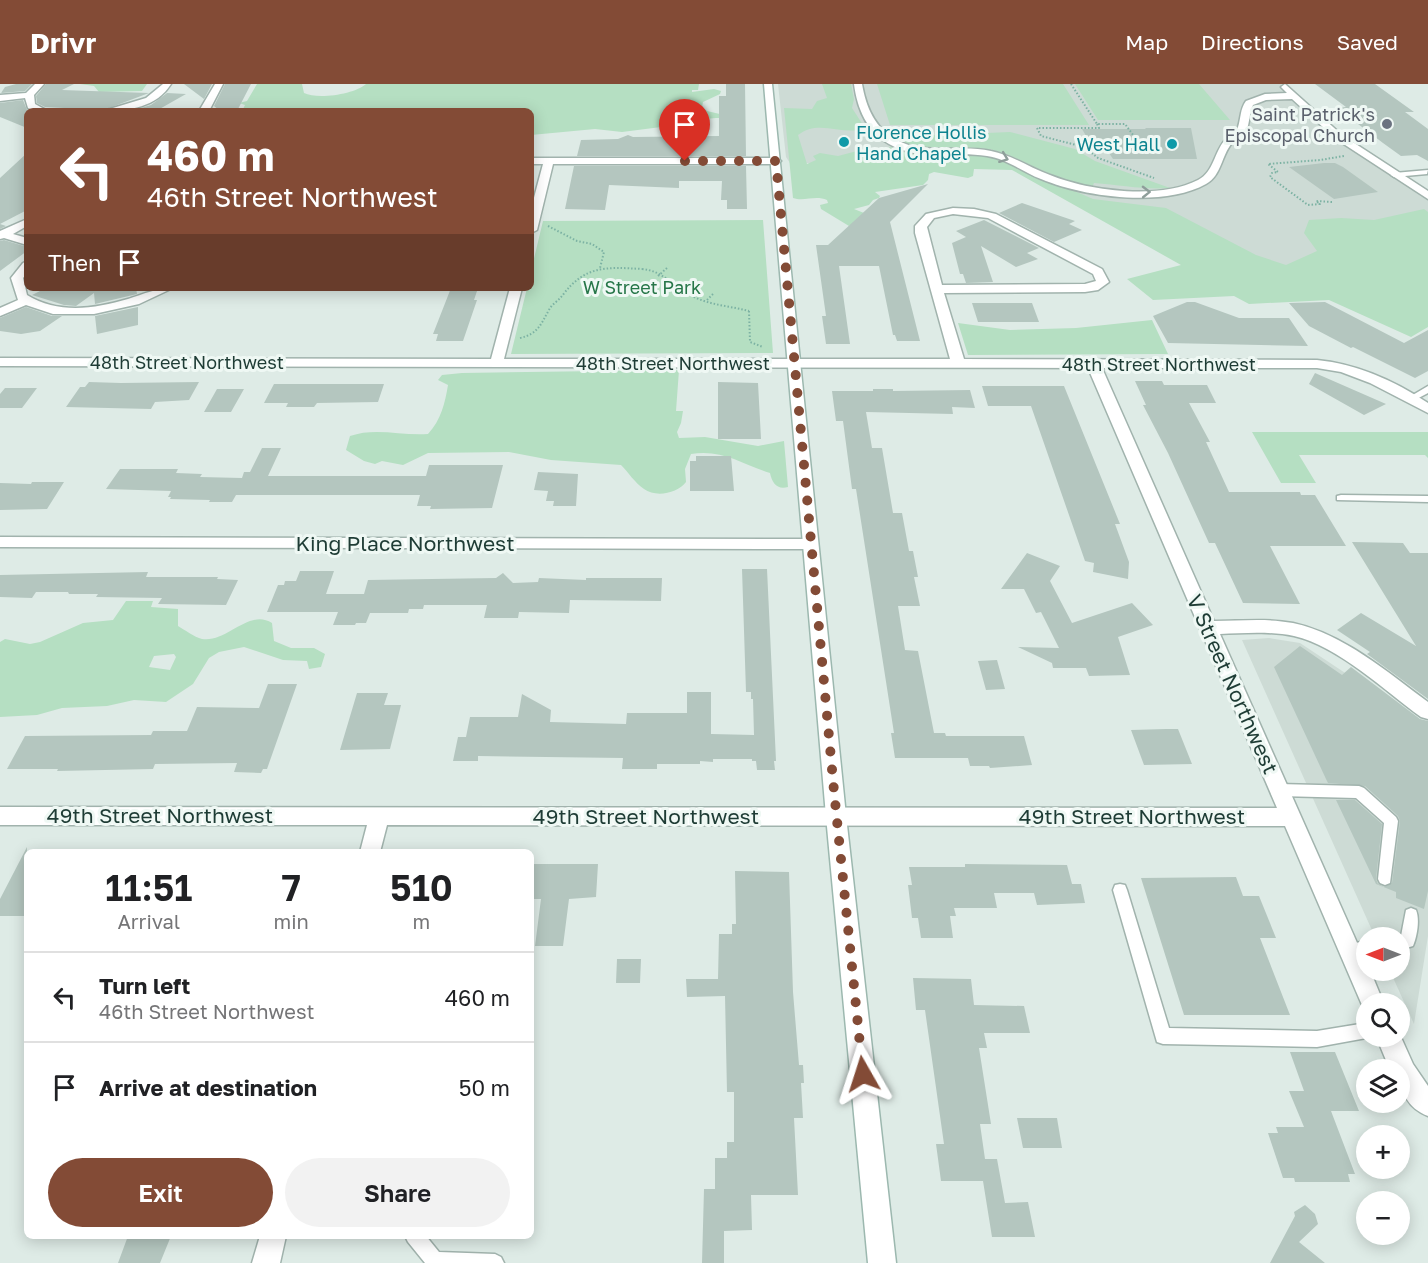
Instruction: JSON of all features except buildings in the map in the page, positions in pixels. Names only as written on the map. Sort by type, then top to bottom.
[{"type":"street","points":[[0,98],[28,95],[40,84]]},
{"type":"street","points":[[118,108],[149,99],[164,90],[167,84]]},
{"type":"street","points":[[206,108],[219,84]]},
{"type":"street","points":[[768,84],[836,816],[882,1263]]},
{"type":"street","points":[[858,84],[863,111],[889,140],[899,145],[932,151],[995,154],[1046,177],[1088,190],[1137,193],[1175,191],[1200,184],[1214,174],[1227,142],[1242,128],[1249,103],[1266,97],[1293,96]]},
{"type":"street","points":[[1281,84],[1339,137],[1428,196]]},
{"type":"street","points":[[28,95],[31,106],[36,108]]},
{"type":"street","points":[[534,161],[776,161]]},
{"type":"street","points":[[534,218],[549,161]]},
{"type":"street","points":[[937,289],[1085,288],[1098,286],[1103,280],[1094,270],[998,219],[981,213],[953,210],[930,216],[921,226],[921,233],[958,363]]},
{"type":"street","points":[[1,235],[24,224]]},
{"type":"street","points":[[1,235],[24,241]]},
{"type":"street","points":[[24,268],[17,284],[21,297],[26,301],[53,309],[88,310],[130,303],[160,291]]},
{"type":"street","points":[[497,362],[515,291]]},
{"type":"street","points":[[0,312],[26,301]]},
{"type":"street","name":"48th Street Northwest","points":[[0,362],[1324,364],[1355,372],[1428,409]]},
{"type":"street","name":"V Street Northwest","points":[[1092,363],[1291,817],[1356,945]]},
{"type":"street","name":"King Place Northwest","points":[[0,542],[810,544]]},
{"type":"street","points":[[1208,627],[1287,628],[1309,634],[1329,643],[1428,712]]},
{"type":"street","points":[[371,849],[380,815]]},
{"type":"street","name":"49th Street Northwest","points":[[0,816],[1291,817]]},
{"type":"street","points":[[1393,1047],[1416,1093],[1428,1104]]},
{"type":"street","points":[[266,1263],[272,1239]]},
{"type":"lane","points":[[1427,172],[1421,166],[1428,163]]},
{"type":"lane","points":[[1394,175],[1427,172]]},
{"type":"lane","points":[[1411,399],[1428,389]]},
{"type":"lane","points":[[1341,498],[1428,499]]},
{"type":"lane","points":[[1279,790],[1359,792],[1390,821],[1385,879]]},
{"type":"lane","points":[[1120,890],[1163,1036],[1317,1039],[1356,1033]]},
{"type":"lane","points":[[1410,927],[1411,915]]},
{"type":"lane","points":[[416,1239],[435,1262],[495,1263]]},
{"type":"path","points":[[1071,84],[1099,128],[1037,128],[1041,136],[1089,149],[1098,158],[1150,177],[1175,191]]},
{"type":"path","points":[[1097,124],[1125,124],[1139,143]]},
{"type":"path","points":[[1332,202],[1316,201],[1320,204],[1308,205],[1270,177],[1272,173],[1278,172],[1268,164],[1337,159],[1344,158],[1346,153]]},
{"type":"path","points":[[534,226],[554,227],[577,241],[592,244],[604,252],[600,268]]},
{"type":"path","points":[[503,341],[533,334],[547,318],[549,308],[561,300],[569,286],[587,271],[600,268],[642,269],[663,273],[691,296],[749,311],[750,342]]},
{"type":"path","points":[[658,276],[667,268]]},
{"type":"path","points":[[707,300],[713,294]]},
{"type":"shaded area","points":[[778,84],[1281,84],[1317,119],[1428,195],[1428,247],[1294,300],[1012,163],[790,163],[786,157]]},
{"type":"shaded area","points":[[1269,638],[1300,643],[1428,728],[1428,936],[1414,1024],[1410,1015],[1410,993],[1400,993],[1395,981],[1410,981],[1410,927],[1371,927],[1242,640]]},
{"type":"green space","points":[[80,84],[147,84],[142,91],[99,92],[94,86]]},
{"type":"green space","points":[[257,84],[302,84],[304,93],[327,96],[354,91],[366,84],[699,84],[698,90],[692,90],[692,92],[714,89],[721,91],[720,94],[703,102],[702,107],[707,111],[724,115],[724,118],[703,120],[683,133],[673,132],[669,126],[622,132],[595,129],[534,135],[534,108],[244,108],[245,105],[239,103],[247,101]]},
{"type":"green space","points":[[822,84],[851,84],[854,99],[852,108],[865,128],[806,130],[798,135],[807,164],[816,160],[813,156],[820,153],[838,156],[857,151],[877,152],[890,147],[939,155],[983,154],[998,158],[1093,199],[1166,208],[1256,255],[1286,265],[1317,251],[1304,233],[1309,220],[1341,218],[1374,220],[1424,209],[1428,212],[1428,327],[1411,337],[1329,300],[1249,304],[1234,296],[1153,300],[1127,279],[1181,265],[1012,170],[974,169],[973,176],[968,178],[934,172],[929,174],[928,180],[923,185],[875,192],[880,196],[879,198],[873,200],[869,205],[854,209],[869,215],[849,226],[821,209],[820,205],[828,203],[827,200],[793,198],[784,108],[812,109],[817,101],[827,98]]},
{"type":"green space","points":[[877,84],[1063,84],[1089,125],[890,125]]},
{"type":"green space","points":[[1075,84],[1199,84],[1230,120],[1098,120]]},
{"type":"green space","points":[[1010,132],[1075,149],[1095,161],[1170,188],[1142,188],[1094,183],[1092,188],[995,150],[912,146],[892,137]]},
{"type":"green space","name":"W Street Park","points":[[763,220],[773,353],[511,354],[526,291],[534,291],[534,258],[543,221]]},
{"type":"green space","points":[[1152,320],[1168,354],[968,355],[958,323],[1010,330],[1076,328]]},
{"type":"green space","points":[[679,370],[676,411],[683,411],[677,432],[679,438],[705,437],[758,446],[784,441],[788,487],[776,485],[770,473],[722,455],[702,453],[691,454],[685,469],[686,482],[682,486],[660,494],[644,489],[621,465],[551,460],[509,452],[428,453],[403,465],[382,461],[375,464],[364,461],[346,450],[350,436],[359,433],[428,434],[442,411],[448,385],[438,380],[442,375]]},
{"type":"green space","points":[[1252,432],[1428,432],[1428,458],[1425,455],[1299,455],[1316,483],[1281,483]]},
{"type":"green space","points":[[126,601],[153,601],[151,607],[178,609],[178,626],[202,639],[211,639],[246,623],[263,620],[272,623],[274,641],[291,648],[314,648],[325,654],[321,667],[309,669],[307,661],[283,660],[244,647],[219,652],[209,658],[193,684],[166,702],[134,700],[107,706],[62,708],[37,715],[0,717],[0,642],[5,639],[30,644],[40,642],[83,623],[113,620]],"holes":[[[174,654],[176,657],[170,670],[149,667],[154,656]]]},
{"type":"place","name":"Saint Patrick's Episcopal Church","points":[[1387,124]]},
{"type":"place","name":"Florence Hollis Hand Chapel","points":[[844,142]]},
{"type":"place","name":"West Hall","points":[[1172,144]]},
{"type":"route","points":[[685,161],[776,161],[793,363],[863,1074]]}]
